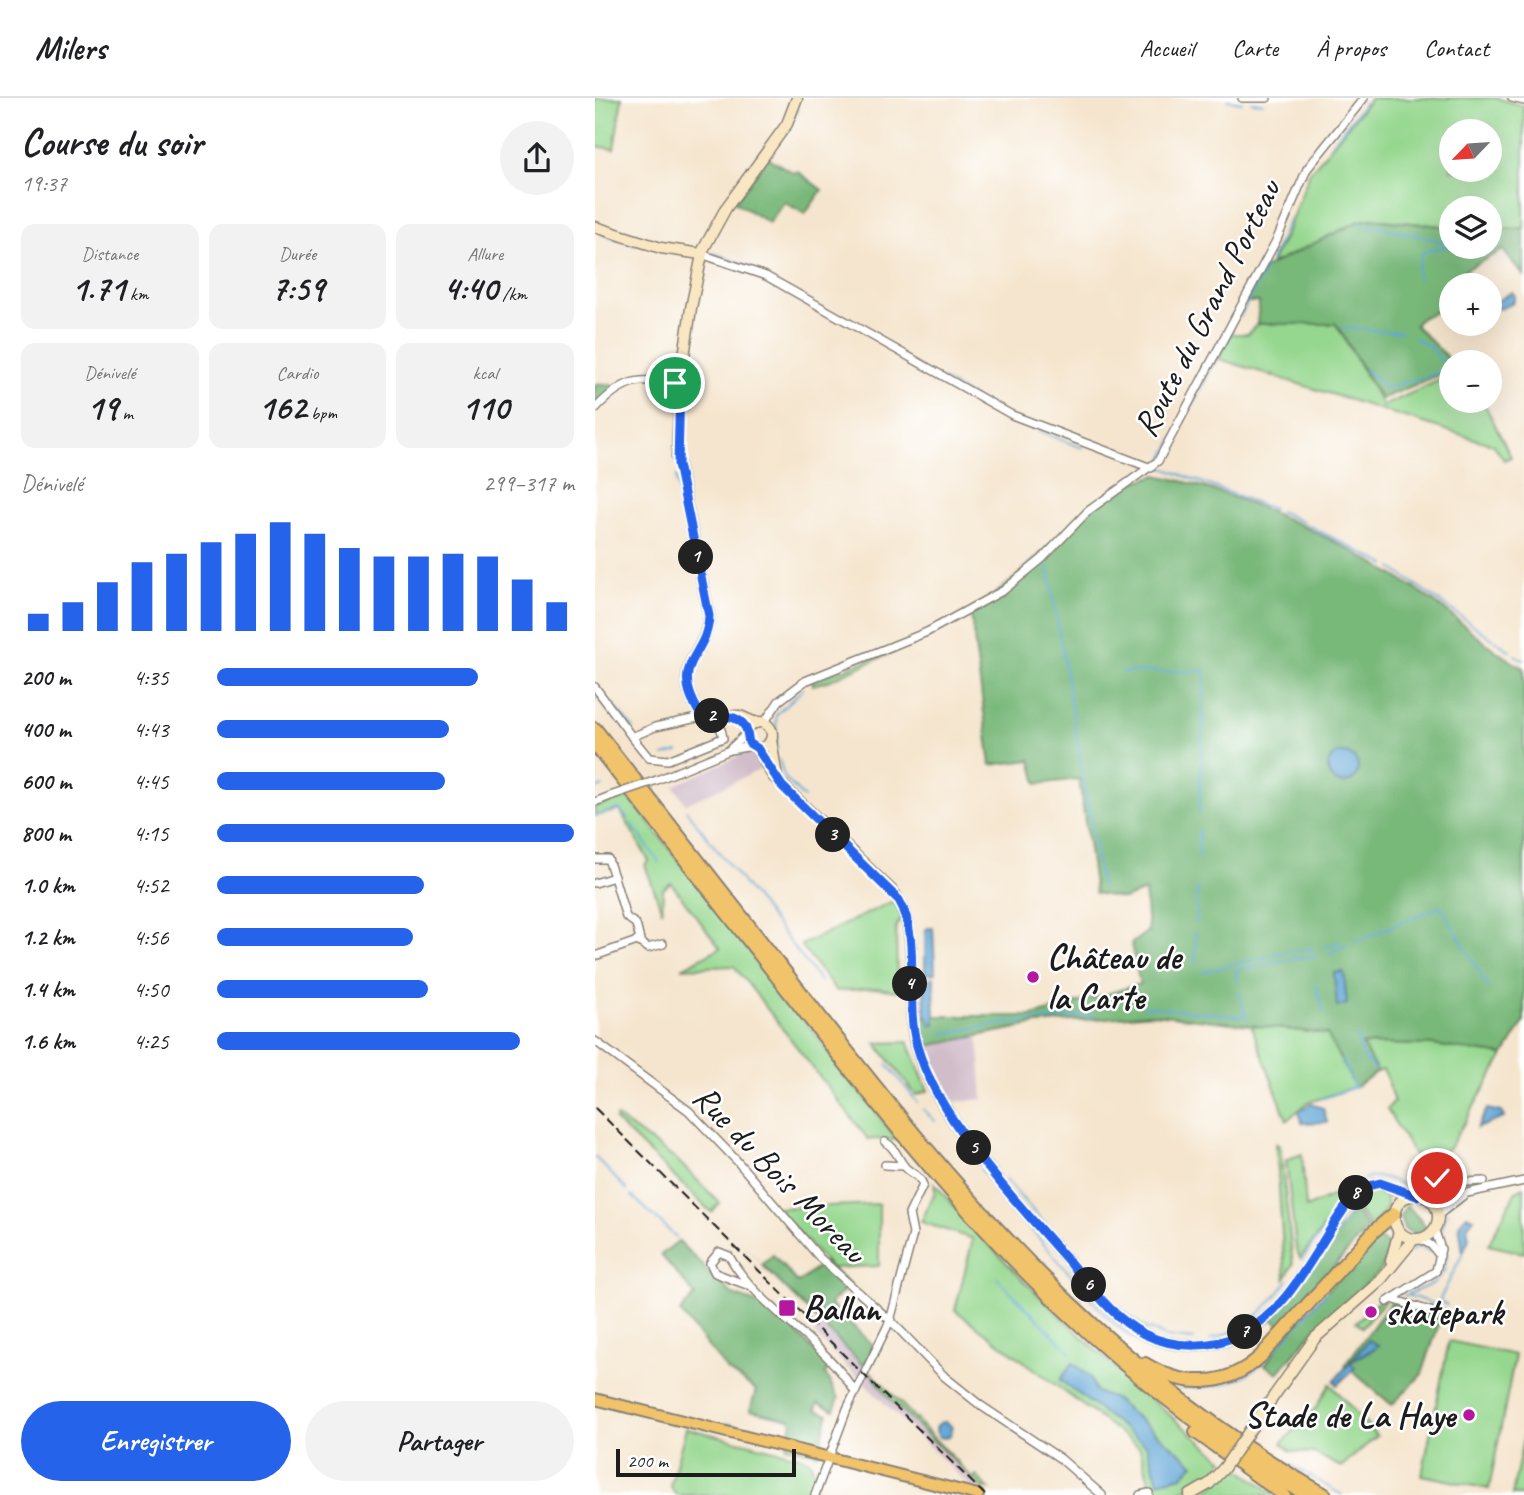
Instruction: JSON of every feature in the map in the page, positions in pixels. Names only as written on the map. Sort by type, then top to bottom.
[{"type":"highway","points":[[595,729],[933,1158],[1028,1264],[1109,1341],[1212,1422],[1325,1495]]},
{"type":"highway","points":[[595,744],[926,1164],[1021,1270],[1181,1421],[1284,1495]]},
{"type":"highway","points":[[1109,1341],[1154,1369],[1179,1380],[1203,1382],[1235,1374],[1261,1356],[1395,1211]]},
{"type":"highway","points":[[1122,1364],[1216,1437],[1307,1495]]},
{"type":"main road","points":[[595,1393],[670,1416]]},
{"type":"main road","points":[[595,1399],[978,1495]]},
{"type":"street","points":[[702,717],[692,696],[687,672],[690,659],[707,630],[709,616],[678,464],[680,384],[701,254],[726,208],[787,124],[797,98]]},
{"type":"street","points":[[1242,98],[1267,98]]},
{"type":"street","name":"Route du Grand Porteau","points":[[760,723],[779,701],[805,681],[927,632],[1004,590],[1042,559],[1088,511],[1151,468],[1168,447],[1277,239],[1307,169],[1364,98]]},
{"type":"street","points":[[1512,98],[1524,101]]},
{"type":"street","points":[[595,227],[661,248],[701,254],[766,275],[1012,415],[1151,468]]},
{"type":"street","points":[[595,409],[614,389],[626,383],[643,380],[680,384]]},
{"type":"street","points":[[595,687],[649,758],[668,760],[723,738],[718,716]]},
{"type":"street","points":[[632,737],[655,727],[702,717],[745,717],[770,728],[778,781]]},
{"type":"street","points":[[731,717],[747,732],[778,781],[892,891],[902,905],[909,937],[916,1044],[944,1103],[1003,1185],[1106,1304],[1135,1329],[1170,1343],[1213,1344],[1242,1334],[1257,1325],[1285,1295],[1361,1188],[1373,1182],[1422,1196],[1464,1195],[1524,1181]]},
{"type":"street","points":[[730,750],[760,723]]},
{"type":"street","points":[[595,802],[730,750],[755,747],[771,740]]},
{"type":"street","points":[[595,859],[608,859],[626,917],[637,927],[639,942],[648,948],[663,944]]},
{"type":"street","points":[[595,883],[614,877]]},
{"type":"street","points":[[595,956],[639,942]]},
{"type":"street","name":"Rue du Bois Moreau","points":[[595,1041],[689,1111],[737,1161],[820,1258],[967,1396],[1050,1451],[1102,1495]]},
{"type":"street","points":[[815,1495],[855,1392],[890,1321],[913,1234],[909,1214],[923,1185],[920,1178],[904,1166],[887,1145]]},
{"type":"street","points":[[885,1166],[904,1166]]},
{"type":"street","points":[[1395,1211],[1422,1196],[1426,1181],[1437,1178],[1445,1183],[1484,1181]]},
{"type":"street","points":[[1387,1185],[1399,1231],[1388,1268]]},
{"type":"street","points":[[1446,1316],[1389,1300],[1434,1274],[1440,1257],[1434,1228],[1437,1216],[1464,1195]]},
{"type":"street","points":[[1422,1196],[1437,1216]]},
{"type":"street","points":[[1188,1495],[1209,1484],[1224,1468],[1315,1338],[1375,1286],[1388,1268],[1417,1239],[1434,1228]]},
{"type":"street","points":[[1399,1231],[1431,1245],[1440,1257]]},
{"type":"street","points":[[747,1285],[712,1270],[710,1263],[713,1256],[723,1252],[733,1262],[747,1285],[811,1342],[841,1372],[855,1392]]},
{"type":"street","points":[[723,1275],[729,1272],[733,1262]]},
{"type":"street","points":[[944,1486],[953,1495]]},
{"type":"shaded area","points":[[749,751],[757,756],[764,768],[686,804],[674,786]]},
{"type":"shaded area","points":[[978,1037],[983,1099],[954,1102],[927,1046]]},
{"type":"shaded area","points":[[723,1224],[870,1371],[888,1397],[986,1495],[973,1489],[814,1333],[821,1325]]},
{"type":"green space","points":[[595,98],[622,98],[614,149],[595,146]]},
{"type":"green space","points":[[1371,98],[1496,98],[1524,106],[1524,228],[1502,229],[1502,196],[1439,196],[1439,226],[1372,219],[1270,265],[1285,236],[1310,172]]},
{"type":"green space","points":[[768,158],[794,173],[797,171],[822,190],[805,214],[784,202],[769,223],[735,202]]},
{"type":"green space","points":[[1372,219],[1439,226],[1439,259],[1486,259],[1464,273],[1439,273],[1439,310],[1421,318],[1415,325],[1440,350],[1439,375],[1381,399],[1336,324],[1257,324],[1259,302],[1244,302],[1264,268],[1359,221]]},
{"type":"green space","points":[[1524,228],[1524,276],[1503,250],[1502,229]]},
{"type":"green space","points":[[1257,324],[1336,324],[1383,406],[1439,380],[1439,413],[1489,413],[1511,457],[1504,460],[1494,445],[1219,359],[1231,334],[1248,334]]},
{"type":"green space","points":[[611,384],[614,389],[595,409],[595,385]]},
{"type":"green space","points":[[1156,475],[1191,483],[1263,509],[1371,561],[1444,609],[1500,654],[1524,668],[1524,1022],[1504,1055],[1433,1045],[1362,1044],[1377,1072],[1355,1087],[1327,1034],[1153,1014],[1037,1024],[927,1046],[916,1016],[1033,1016],[1140,984],[1131,944],[1148,931],[1145,891],[1124,899],[1095,893],[1079,779],[1037,784],[1031,760],[991,765],[971,616],[974,608],[1011,581],[1096,504],[1120,489]]},
{"type":"green space","points":[[930,636],[830,680],[813,685],[812,681]]},
{"type":"green space","points":[[628,796],[898,1140],[868,1139],[734,966],[682,968],[720,948],[671,883],[663,889],[662,911],[645,865],[649,861],[620,810],[595,816],[595,807]]},
{"type":"green space","points":[[895,900],[902,916],[896,927],[897,991],[878,988],[836,991],[801,945]]},
{"type":"green space","points":[[1251,1025],[1327,1034],[1355,1087],[1307,1103],[1287,1120]]},
{"type":"green space","points":[[908,1042],[928,1091],[916,1095],[876,1043]]},
{"type":"green space","points":[[1361,1044],[1433,1045],[1504,1055],[1450,1147],[1421,1167],[1387,1109],[1394,1101],[1386,1074],[1383,1070],[1377,1072]]},
{"type":"green space","points":[[617,1117],[679,1162],[720,1203],[711,1212],[615,1120]]},
{"type":"green space","points":[[1276,1144],[1280,1146],[1293,1264],[1285,1278]]},
{"type":"green space","points":[[1302,1154],[1306,1208],[1356,1185],[1300,1258],[1296,1249],[1286,1160]]},
{"type":"green space","points":[[934,1183],[1002,1258],[1073,1328],[1224,1460],[1207,1480],[1171,1495],[1165,1492],[1153,1495],[1140,1448],[955,1310],[973,1239],[921,1222],[935,1192]]},
{"type":"green space","points":[[1433,1183],[1446,1187],[1475,1186],[1438,1198],[1427,1191]]},
{"type":"green space","points":[[1524,1187],[1524,1253],[1488,1245],[1516,1191]]},
{"type":"green space","points":[[1374,1190],[1385,1195],[1388,1207],[1371,1227],[1356,1207],[1366,1193]]},
{"type":"green space","points":[[879,1204],[879,1266],[831,1268],[776,1208]]},
{"type":"green space","points":[[1407,1205],[1427,1228],[1415,1234],[1404,1229],[1400,1216]]},
{"type":"green space","points":[[1354,1209],[1368,1228],[1281,1326],[1272,1318]]},
{"type":"green space","points":[[1377,1237],[1390,1246],[1380,1272],[1314,1330],[1278,1373],[1265,1365],[1286,1335]]},
{"type":"green space","points":[[678,1241],[733,1295],[773,1309],[829,1366],[825,1374],[839,1398],[834,1410],[818,1403],[816,1410],[828,1414],[818,1454],[786,1446],[792,1423],[790,1419],[750,1410],[756,1390],[728,1371],[680,1312],[695,1295],[661,1255]]},
{"type":"green space","points":[[773,1255],[798,1283],[824,1262],[850,1285],[830,1304],[874,1346],[864,1366],[762,1265]]},
{"type":"green space","name":"skatepark","points":[[1381,1299],[1385,1301],[1362,1327],[1356,1322]]},
{"type":"green space","points":[[1391,1302],[1441,1318],[1422,1374],[1392,1405],[1345,1365]]},
{"type":"green space","name":"Stade de La Haye","points":[[1449,1341],[1515,1355],[1489,1489],[1422,1475]]},
{"type":"green space","points":[[870,1371],[973,1479],[976,1476],[989,1489],[981,1487],[888,1397]]},
{"type":"green space","points":[[1330,1384],[1377,1436],[1341,1467],[1314,1453],[1290,1451],[1282,1443],[1316,1408]]},
{"type":"green space","points":[[686,1428],[803,1457],[810,1461],[817,1480],[813,1495],[676,1495],[670,1486]]},
{"type":"green space","points":[[1524,1434],[1524,1495],[1512,1495]]},
{"type":"green space","points":[[1235,1466],[1276,1495],[1202,1495]]},
{"type":"water","points":[[1512,292],[1515,296],[1513,303],[1502,308],[1502,298]]},
{"type":"water","points":[[1343,753],[1349,754],[1357,762],[1357,774],[1349,782],[1343,783],[1337,782],[1329,774],[1328,768],[1329,762],[1337,754]]},
{"type":"water","points":[[933,928],[935,973],[925,974],[925,930]]},
{"type":"water","points":[[1344,972],[1347,1004],[1337,1007],[1334,973]]},
{"type":"water","points":[[934,977],[935,1024],[932,1026],[925,1013],[924,981]]},
{"type":"water","points":[[1311,1104],[1323,1108],[1327,1122],[1302,1123],[1299,1112]]},
{"type":"water","points":[[1487,1109],[1502,1112],[1504,1118],[1477,1128]]},
{"type":"water","points":[[1467,1215],[1474,1218],[1467,1227],[1469,1239],[1463,1253],[1459,1224]]},
{"type":"water","points":[[1369,1340],[1378,1345],[1354,1360],[1351,1363],[1355,1368],[1337,1385],[1334,1381]]},
{"type":"water","points":[[1073,1363],[1090,1377],[1096,1392],[1113,1398],[1194,1464],[1182,1476],[1158,1482],[1147,1446],[1060,1380]]},
{"type":"water","points":[[944,1422],[950,1424],[950,1436],[944,1438],[938,1436],[936,1430],[938,1424]]},
{"type":"waterway","points":[[1227,100],[1242,102]]},
{"type":"waterway","points":[[1251,102],[1263,103]]},
{"type":"waterway","points":[[1329,147],[1365,102]]},
{"type":"waterway","points":[[794,119],[798,109]]},
{"type":"waterway","points":[[1270,262],[1290,218]]},
{"type":"waterway","points":[[1360,223],[1439,240]]},
{"type":"waterway","points":[[602,234],[636,245]]},
{"type":"waterway","points":[[1418,280],[1417,271],[1422,253],[1439,248]]},
{"type":"waterway","points":[[714,253],[753,268]]},
{"type":"waterway","points":[[1240,317],[1265,269]]},
{"type":"waterway","points":[[759,278],[789,293]]},
{"type":"waterway","points":[[1342,328],[1401,332]]},
{"type":"waterway","points":[[1162,461],[1233,329]]},
{"type":"waterway","points":[[1414,338],[1428,345],[1439,357]]},
{"type":"waterway","points":[[1365,369],[1387,388],[1439,372]]},
{"type":"waterway","points":[[942,379],[979,401]]},
{"type":"waterway","points":[[1015,420],[1033,429]]},
{"type":"waterway","points":[[1038,431],[1083,448]]},
{"type":"waterway","points":[[1140,460],[1148,463]]},
{"type":"waterway","points":[[1158,466],[1273,509]]},
{"type":"waterway","points":[[676,476],[683,516]]},
{"type":"waterway","points":[[1280,511],[1386,565]]},
{"type":"waterway","points":[[683,520],[685,527]]},
{"type":"waterway","points":[[1048,565],[1101,886]]},
{"type":"waterway","points":[[1392,568],[1510,651]]},
{"type":"waterway","points":[[1515,655],[1524,660]]},
{"type":"waterway","points":[[1122,672],[1205,671],[1199,814]]},
{"type":"waterway","points":[[777,750],[776,715],[803,689]]},
{"type":"waterway","points":[[595,694],[605,707]]},
{"type":"waterway","points":[[617,710],[634,729]]},
{"type":"waterway","points":[[664,756],[678,752]]},
{"type":"waterway","points":[[779,759],[784,777],[804,798]]},
{"type":"waterway","points":[[595,789],[603,786]]},
{"type":"waterway","points":[[595,816],[619,809],[627,818]]},
{"type":"waterway","points":[[686,810],[820,981]]},
{"type":"waterway","points":[[631,823],[659,862]]},
{"type":"waterway","points":[[1199,831],[1199,858]]},
{"type":"waterway","points":[[1196,924],[1197,888]]},
{"type":"waterway","points":[[1355,942],[1441,906],[1488,987]]},
{"type":"waterway","points":[[1195,965],[1196,932]]},
{"type":"waterway","points":[[1324,947],[1339,942]]},
{"type":"waterway","points":[[1328,954],[1346,945]]},
{"type":"waterway","points":[[1202,972],[1293,950],[1314,949]]},
{"type":"waterway","points":[[1238,983],[1235,971],[1295,958],[1316,957]]},
{"type":"waterway","points":[[1316,984],[1323,1012]]},
{"type":"waterway","points":[[1143,1006],[1246,1017],[1239,992]]},
{"type":"waterway","points":[[942,1034],[1002,1024],[1095,1015]]},
{"type":"waterway","points":[[1357,1036],[1363,1057],[1375,1070]]},
{"type":"waterway","points":[[1321,1099],[1355,1087],[1342,1059]]},
{"type":"waterway","points":[[887,1064],[917,1102]]},
{"type":"waterway","points":[[954,1106],[957,1111]]},
{"type":"waterway","points":[[923,1109],[935,1121]]},
{"type":"waterway","points":[[961,1117],[976,1140]]},
{"type":"waterway","points":[[966,1148],[977,1164]]},
{"type":"waterway","points":[[981,1148],[995,1167]]},
{"type":"waterway","points":[[595,1157],[627,1190]]},
{"type":"waterway","points":[[981,1169],[1099,1308],[1119,1327],[1141,1342],[1164,1350],[1185,1353],[1227,1347],[1263,1327],[1294,1294]]},
{"type":"waterway","points":[[1364,1179],[1381,1177],[1405,1186],[1417,1186]]},
{"type":"waterway","points":[[1005,1179],[1116,1305],[1148,1330]]},
{"type":"waterway","points":[[1302,1260],[1355,1185]]},
{"type":"waterway","points":[[631,1195],[676,1237]]},
{"type":"waterway","points":[[1312,1269],[1359,1200]]},
{"type":"waterway","points":[[1404,1296],[1434,1283],[1444,1271],[1447,1255],[1440,1234],[1448,1212]]},
{"type":"waterway","points":[[1376,1238],[1388,1229],[1391,1238]]},
{"type":"waterway","points":[[1409,1252],[1419,1247],[1429,1251]]},
{"type":"waterway","points":[[1407,1295],[1437,1305],[1463,1253]]},
{"type":"waterway","points":[[997,1278],[1071,1353]]},
{"type":"waterway","points":[[1210,1339],[1234,1330],[1255,1317],[1288,1280]]},
{"type":"waterway","points":[[1270,1355],[1327,1292]]},
{"type":"waterway","points":[[1439,1301],[1447,1305]]},
{"type":"waterway","points":[[1150,1329],[1165,1337],[1194,1340]]},
{"type":"waterway","points":[[1181,1388],[1225,1384],[1245,1375],[1263,1362]]},
{"type":"waterway","points":[[726,1423],[820,1446]]},
{"type":"waterway","points":[[1290,1464],[1342,1495]]},
{"type":"railway","points":[[595,1108],[985,1495]]},
{"type":"place","name":"Château de la Carte","points":[[1033,977]]},
{"type":"place","name":"Ballan","points":[[787,1308]]},
{"type":"place","name":"skatepark","points":[[1371,1312]]},
{"type":"place","name":"Stade de La Haye","points":[[1469,1415]]},
{"type":"route","points":[[675,383],[680,384],[677,447],[679,471],[709,616],[705,635],[692,656],[687,672],[695,705],[702,717],[731,717],[740,722],[747,730],[749,743],[757,748],[773,776],[899,900],[908,924],[913,1029],[927,1072],[944,1103],[990,1169],[1106,1304],[1129,1325],[1160,1341],[1195,1346],[1232,1338],[1257,1325],[1278,1304],[1361,1188],[1373,1182],[1394,1186],[1406,1194],[1417,1196],[1426,1181],[1437,1178]]}]
